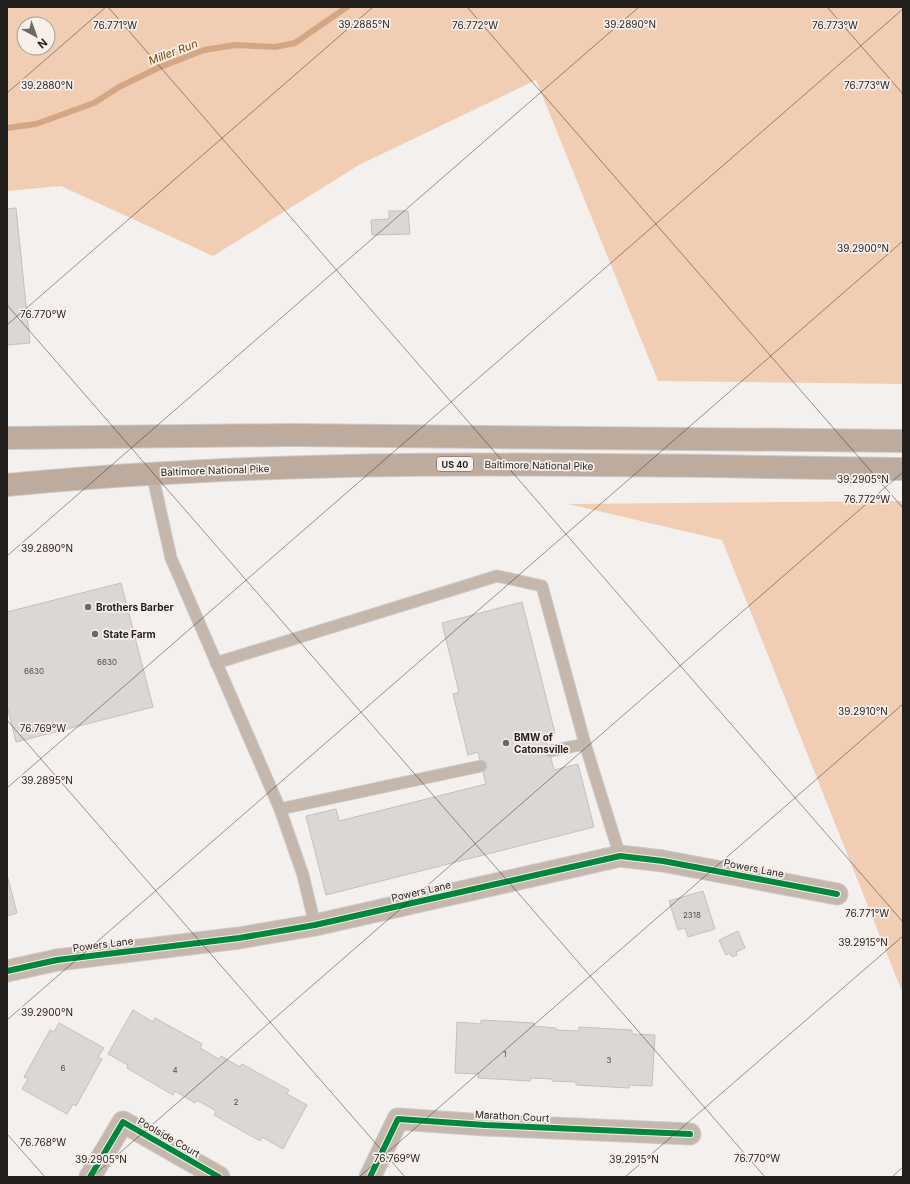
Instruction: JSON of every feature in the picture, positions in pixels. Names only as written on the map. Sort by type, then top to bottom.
[{"type":"main road","points":[[7,438],[299,435],[903,441]]},
{"type":"main road","name":"Baltimore National Pike","points":[[7,485],[152,473],[450,464],[903,469]]},
{"type":"street","name":"Powers Lane","points":[[7,971],[57,960],[239,938],[315,925],[620,856],[663,860],[838,894]]},
{"type":"street","name":"Marathon Court","points":[[370,1177],[398,1119],[485,1125],[690,1134]]},
{"type":"street","name":"Poolside Court","points":[[90,1177],[122,1122],[219,1177]]},
{"type":"lane","points":[[152,473],[171,558],[280,809],[303,875],[315,925]]},
{"type":"lane","points":[[216,663],[497,576],[542,586],[585,744],[620,856]]},
{"type":"lane","points":[[550,751],[585,744]]},
{"type":"lane","points":[[280,809],[481,766]]},
{"type":"shaded area","points":[[7,7],[903,7],[903,384],[658,381],[536,80],[359,165],[213,256],[61,186],[7,191]]},
{"type":"shaded area","points":[[903,501],[903,994],[722,540],[568,504]]},
{"type":"building","points":[[16,208],[30,343],[7,345],[7,209]]},
{"type":"building","points":[[389,211],[408,211],[410,234],[372,235],[371,220],[389,219]]},
{"type":"building","points":[[121,583],[153,707],[16,742],[7,706],[7,612]]},
{"type":"building","name":"BMW of Catonsville","points":[[522,602],[555,733],[545,735],[554,770],[578,764],[594,827],[326,895],[306,816],[336,809],[339,821],[486,784],[478,752],[468,755],[453,694],[459,692],[442,623]]},
{"type":"building","points":[[7,875],[17,913],[7,916]]},
{"type":"building","points":[[703,891],[715,929],[688,937],[685,928],[678,930],[669,901]]},
{"type":"building","points":[[738,931],[745,948],[736,952],[737,955],[732,957],[730,953],[726,955],[719,940]]},
{"type":"building","points":[[133,1010],[153,1022],[155,1018],[202,1044],[200,1048],[219,1059],[221,1056],[240,1067],[242,1064],[289,1090],[287,1094],[307,1105],[283,1149],[262,1137],[260,1141],[214,1115],[216,1111],[197,1100],[195,1103],[175,1091],[173,1095],[127,1068],[128,1065],[108,1054]]},
{"type":"building","points":[[481,1020],[534,1023],[534,1026],[556,1028],[556,1030],[579,1031],[579,1027],[632,1030],[632,1034],[655,1035],[652,1086],[629,1085],[629,1088],[576,1085],[576,1082],[552,1081],[552,1079],[531,1078],[530,1081],[478,1078],[479,1074],[455,1073],[457,1022],[481,1024]]},
{"type":"building","points":[[59,1023],[104,1048],[98,1057],[102,1059],[76,1106],[73,1104],[67,1114],[22,1089],[28,1079],[24,1077],[50,1030],[54,1032]]},
{"type":"waterway","name":"Miller Run","points":[[7,128],[36,124],[94,103],[119,87],[158,68],[204,50],[236,45],[275,47],[295,43],[347,7]]},
{"type":"cycle path","points":[[7,971],[57,960],[239,938],[315,925],[620,856],[663,861],[837,894]]},
{"type":"cycle path","points":[[370,1177],[398,1119],[485,1125],[690,1134]]},
{"type":"cycle path","points":[[90,1177],[123,1122],[219,1177]]},
{"type":"place","name":"Brothers Barber","points":[[88,607]]},
{"type":"place","name":"State Farm","points":[[95,634]]},
{"type":"place","name":"BMW of Catonsville","points":[[506,743]]}]
